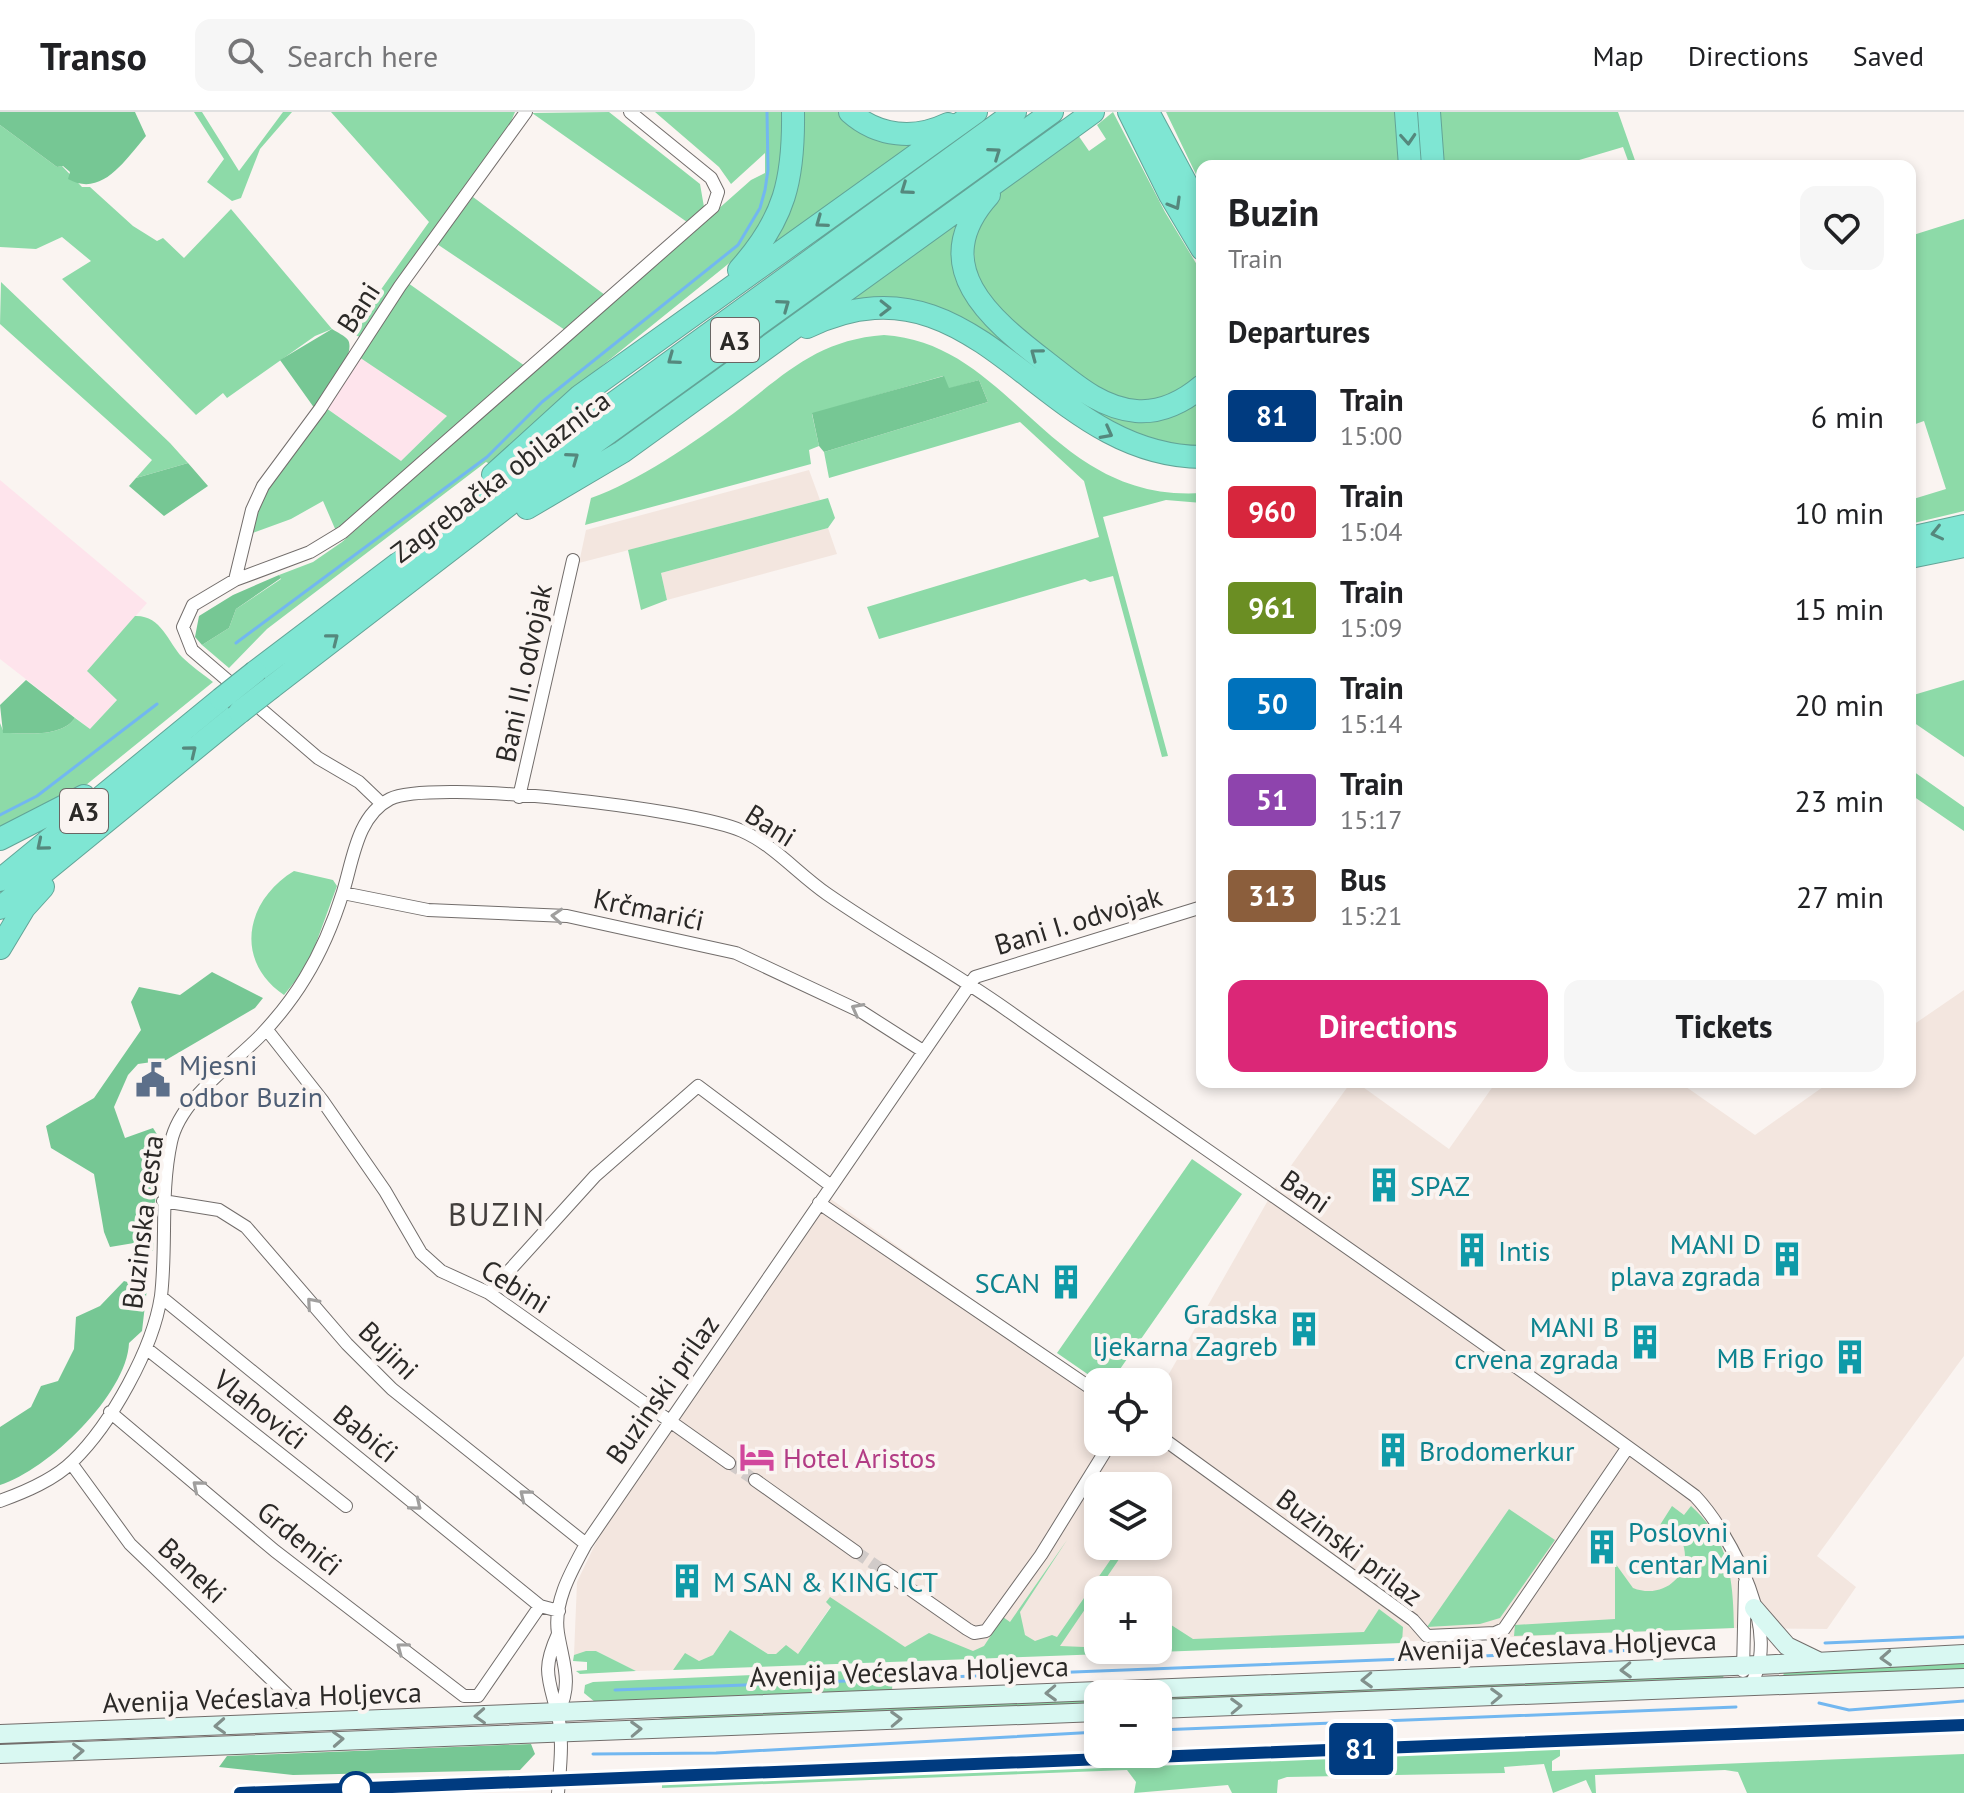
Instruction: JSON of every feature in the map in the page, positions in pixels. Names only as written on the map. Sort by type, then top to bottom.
[{"type":"highway","points":[[689,317],[738,272],[772,228],[789,184],[793,112]]},
{"type":"highway","points":[[850,112],[879,130],[910,134],[937,129],[966,112]]},
{"type":"highway","points":[[386,571],[412,539],[508,463],[556,416],[976,112]]},
{"type":"highway","name":"Zagrebačka obilaznica","points":[[0,908],[240,712],[263,679],[386,571],[703,336],[1015,112]]},
{"type":"highway","name":"Zagrebačka obilaznica","points":[[0,880],[221,699],[263,679],[421,572],[1052,112]]},
{"type":"highway","points":[[421,572],[458,559],[541,499],[622,452],[1093,112]]},
{"type":"highway","points":[[1129,112],[1196,205]]},
{"type":"highway","points":[[1148,112],[1159,155],[1196,236]]},
{"type":"highway","points":[[1406,112],[1410,160]]},
{"type":"highway","points":[[1429,112],[1433,160]]},
{"type":"highway","points":[[1017,165],[982,202],[968,225],[965,273],[981,307],[1017,340],[1107,404],[1151,411],[1175,404],[1196,390]]},
{"type":"highway","points":[[715,383],[734,379],[789,337],[833,316],[876,308],[913,310],[971,333],[1082,418],[1112,437],[1157,451],[1196,456]]},
{"type":"highway","points":[[1916,537],[1964,526]]},
{"type":"highway","points":[[1916,556],[1964,546]]},
{"type":"highway","points":[[0,839],[64,808],[133,757],[168,742]]},
{"type":"highway","points":[[0,948],[34,897],[116,823],[142,791]]},
{"type":"main road","points":[[1754,1608],[1787,1646],[1820,1662]]},
{"type":"main road","name":"Avenija Većeslava Holjevca","points":[[0,1754],[558,1722],[1964,1654]]},
{"type":"main road","name":"Avenija Većeslava Holjevca","points":[[1172,1709],[1964,1678]]},
{"type":"main road","name":"Avenija Većeslava Holjevca","points":[[0,1734],[1084,1712]]},
{"type":"street","name":"Bani","points":[[235,580],[241,567],[252,510],[263,486],[320,409],[400,286],[526,112]]},
{"type":"street","points":[[382,804],[359,782],[318,758],[192,650],[184,638],[186,614],[199,600],[235,580],[310,552],[343,532],[713,207],[718,192],[711,178],[630,112]]},
{"type":"street","name":"Bani II. odvojak","points":[[519,797],[573,560]]},
{"type":"street","name":"Bani","points":[[382,804],[403,795],[519,797],[670,811],[747,833],[826,894],[971,983],[1695,1496],[1709,1510],[1730,1542],[1745,1579],[1760,1636],[1750,1666]]},
{"type":"street","name":"Buzinska cesta","points":[[0,1501],[25,1492],[71,1463],[110,1412],[147,1349],[161,1297],[163,1201],[172,1135],[181,1118],[267,1030],[304,980],[343,893],[362,831],[382,804]]},
{"type":"street","name":"Krčmarići","points":[[343,893],[428,910],[567,916],[736,953],[862,1012],[923,1051]]},
{"type":"street","name":"Bani I. odvojak","points":[[971,983],[975,977],[1078,943],[1196,909]]},
{"type":"street","name":"Buzinski prilaz","points":[[558,1722],[568,1685],[558,1634],[559,1611],[567,1581],[586,1544],[971,983]]},
{"type":"street","name":"Cebini","points":[[267,1030],[322,1100],[385,1191],[421,1253],[441,1271],[489,1293],[729,1463]]},
{"type":"street","points":[[489,1293],[595,1176],[698,1086],[830,1185]]},
{"type":"street","name":"Bujini","points":[[163,1201],[219,1210],[246,1227],[347,1344],[392,1389],[586,1544]]},
{"type":"street","points":[[819,1203],[1084,1383]]},
{"type":"street","name":"Babići","points":[[161,1297],[540,1606]]},
{"type":"street","name":"Vlahovići","points":[[147,1349],[346,1506]]},
{"type":"street","name":"Grdenići","points":[[110,1412],[275,1551],[464,1696],[478,1696],[540,1606]]},
{"type":"street","name":"Buzinski prilaz","points":[[1172,1445],[1410,1618],[1427,1636],[1495,1633],[1504,1629],[1628,1447]]},
{"type":"street","points":[[884,1571],[967,1629],[974,1633],[986,1631],[1041,1555],[1102,1456]]},
{"type":"street","name":"Baneki","points":[[71,1463],[130,1544],[295,1702]]},
{"type":"street","points":[[755,1480],[856,1552]]},
{"type":"street","name":"Bani","points":[[1745,1579],[1750,1666],[1748,1688]]},
{"type":"street","points":[[540,1606],[559,1611]]},
{"type":"street","name":"Buzinski prilaz","points":[[558,1634],[548,1664],[548,1685],[558,1722]]},
{"type":"street","points":[[558,1722],[558,1793]]},
{"type":"shaded area","points":[[360,357],[447,416],[401,461],[326,408]]},
{"type":"shaded area","points":[[809,470],[820,500],[579,563],[586,530]]},
{"type":"shaded area","points":[[0,480],[147,603],[88,671],[117,700],[90,729],[0,659]]},
{"type":"shaded area","points":[[828,528],[837,554],[667,600],[661,573]]},
{"type":"shaded area","points":[[1964,990],[1964,1356],[1817,1556],[1856,1587],[1827,1629],[1734,1628],[1172,1651],[1172,1576],[1084,1576],[1084,1654],[916,1661],[831,1606],[798,1654],[768,1654],[730,1630],[713,1655],[699,1661],[685,1654],[673,1670],[636,1671],[596,1651],[574,1655],[577,1582],[601,1532],[828,1197],[1084,1378],[1084,1456],[1172,1456],[1172,1368],[1275,1188],[1347,1088],[1364,1088],[1449,1149],[1492,1088],[1688,1088],[1755,1135],[1822,1088],[1916,1088],[1916,1023]]},
{"type":"green space","points":[[0,112],[135,112],[146,136],[112,174],[92,184],[80,184],[68,179],[70,172],[63,166],[57,167],[0,125]]},
{"type":"green space","points":[[194,112],[202,112],[239,171],[283,112],[292,112],[260,149],[241,198],[232,201],[207,182],[224,159]]},
{"type":"green space","points":[[331,112],[515,112],[505,136],[360,337],[350,333],[429,222]]},
{"type":"green space","points":[[609,112],[700,184],[704,207],[687,222],[532,113]]},
{"type":"green space","points":[[655,112],[784,112],[784,149],[775,204],[748,248],[567,394],[490,464],[486,462],[267,629],[229,668],[202,645],[229,628],[236,609],[281,579],[279,575],[313,562],[342,542],[751,180],[765,173],[765,153],[731,184],[719,167]]},
{"type":"green space","points":[[799,112],[842,112],[921,140],[763,253]]},
{"type":"green space","points":[[1113,112],[1165,212],[1196,263],[1196,380],[1152,404],[1101,394],[1007,322],[976,285],[973,235],[1000,192],[1078,135],[1089,151],[1106,139],[1097,125]]},
{"type":"green space","points":[[1166,112],[1402,112],[1405,160],[1196,160],[1196,174]]},
{"type":"green space","points":[[1435,112],[1618,112],[1635,160],[1628,160],[1623,147],[1579,160],[1439,160]]},
{"type":"green space","points":[[0,125],[57,167],[62,166],[82,187],[90,187],[133,226],[157,241],[163,238],[184,258],[231,209],[332,329],[315,336],[227,398],[223,393],[196,415],[62,279],[91,261],[62,237],[36,249],[0,247]]},
{"type":"green space","points":[[473,197],[605,295],[565,330],[437,244]]},
{"type":"green space","points":[[962,214],[965,290],[1118,414],[1196,394],[1196,448],[1134,438],[961,320],[829,310]]},
{"type":"green space","points":[[1964,219],[1964,511],[1916,523],[1916,498],[1946,489],[1924,421],[1916,424],[1916,234]]},
{"type":"green space","points":[[1,282],[188,463],[136,478],[152,460],[0,324]]},
{"type":"green space","points":[[408,283],[525,366],[336,531],[323,501],[291,519],[250,534],[271,483],[326,408],[401,461],[447,416],[359,357]]},
{"type":"green space","points":[[332,329],[348,340],[348,355],[315,409],[280,360]]},
{"type":"green space","points":[[884,335],[928,344],[967,364],[1068,450],[1106,474],[1150,489],[1196,493],[1196,502],[1166,500],[1103,517],[1168,756],[1162,757],[1113,576],[1090,582],[1085,579],[879,639],[867,607],[1099,537],[1084,481],[1020,422],[829,478],[824,452],[988,402],[979,380],[948,389],[943,376],[812,414],[819,446],[809,450],[811,464],[585,525],[591,498],[646,472],[684,448],[803,361],[860,338]]},
{"type":"green space","points":[[944,376],[949,388],[979,380],[988,402],[824,452],[819,446],[812,413]]},
{"type":"green space","points":[[188,463],[208,486],[164,516],[129,486],[136,478]]},
{"type":"green space","points":[[828,498],[835,518],[828,528],[661,573],[667,600],[641,610],[628,550]]},
{"type":"green space","points":[[279,575],[281,578],[236,609],[229,628],[202,645],[195,637],[199,616],[233,595]]},
{"type":"green space","points":[[135,616],[158,625],[182,657],[213,682],[86,785],[37,817],[0,833],[0,723],[4,733],[42,733],[61,729],[75,718],[90,729],[117,700],[87,671]]},
{"type":"green space","points":[[26,680],[75,718],[52,732],[3,733],[0,705]]},
{"type":"green space","points":[[1964,680],[1964,757],[1916,724],[1916,694]]},
{"type":"green space","points":[[1916,773],[1964,807],[1964,831],[1916,798]]},
{"type":"green space","points":[[294,871],[333,880],[337,886],[308,965],[284,995],[268,981],[257,965],[252,948],[252,931],[256,914],[265,898]]},
{"type":"green space","points":[[212,972],[263,998],[255,1008],[166,1060],[138,1064],[128,1075],[114,1107],[125,1138],[153,1128],[158,1136],[153,1251],[134,1243],[110,1247],[104,1232],[94,1174],[51,1148],[46,1126],[94,1098],[141,1030],[131,1002],[139,987],[180,995]]},
{"type":"green space","points":[[1192,1159],[1242,1194],[1121,1368],[1084,1368],[1084,1372],[1057,1353]]},
{"type":"green space","points":[[124,1281],[147,1288],[142,1331],[129,1343],[125,1363],[115,1385],[82,1428],[61,1447],[40,1464],[0,1485],[0,1427],[31,1407],[41,1386],[58,1381],[74,1349],[76,1317],[100,1306]]},
{"type":"green space","points":[[1672,1506],[1684,1515],[1691,1506],[1714,1533],[1727,1562],[1734,1628],[1514,1636],[1515,1625],[1615,1619],[1615,1563],[1633,1588],[1645,1591],[1667,1587],[1681,1572],[1685,1551],[1681,1539],[1660,1525]]},
{"type":"green space","points":[[1509,1509],[1555,1540],[1500,1618],[1480,1624],[1427,1627]]},
{"type":"green space","points":[[1067,1540],[1020,1612],[1025,1635],[1035,1641],[1052,1635],[1057,1637],[1084,1598],[1084,1611],[1060,1646],[1084,1647],[1084,1655],[673,1670],[685,1653],[699,1661],[713,1655],[730,1630],[768,1654],[776,1654],[786,1645],[798,1654],[831,1607],[826,1602],[830,1597],[905,1647],[929,1633],[973,1651],[984,1646],[1003,1617],[1010,1622]]},
{"type":"green space","points":[[1110,1560],[1118,1560],[1108,1576],[1099,1576]]},
{"type":"green space","points":[[1379,1609],[1403,1627],[1402,1643],[1172,1652],[1172,1626],[1193,1639],[1364,1632]]},
{"type":"green space","points":[[596,1651],[636,1671],[580,1674],[576,1671],[587,1670],[587,1662],[573,1661],[574,1655]]},
{"type":"green space","points":[[1964,1663],[1964,1671],[1783,1678],[1784,1671]]},
{"type":"green space","points":[[893,1669],[892,1692],[595,1702],[584,1693],[585,1685],[593,1682]]},
{"type":"green space","points":[[1724,1674],[1723,1678],[1172,1701],[1172,1695]]},
{"type":"green space","points":[[1084,1699],[1084,1705],[644,1721],[686,1715]]},
{"type":"green space","points":[[531,1744],[535,1754],[520,1770],[293,1775],[219,1767],[227,1756]]},
{"type":"green space","points":[[1560,1744],[1560,1756],[1552,1761],[1552,1771],[1964,1754],[1964,1793],[1747,1793],[1738,1772],[1725,1770],[1595,1775],[1596,1793],[1592,1793],[1586,1780],[1553,1793],[1544,1764],[1504,1767],[1505,1773],[1287,1777],[1278,1780],[1277,1793],[1232,1793],[1228,1785],[1134,1793],[1136,1782],[1127,1770],[662,1788],[662,1780],[1084,1763],[1084,1768],[1172,1768],[1172,1760]]},
{"type":"waterway","points":[[236,643],[487,457],[542,402],[738,245],[760,208],[765,190],[768,170],[767,112]]},
{"type":"waterway","points":[[0,815],[37,796],[157,704]]},
{"type":"waterway","points":[[1825,1643],[1964,1637]]},
{"type":"waterway","points":[[615,1690],[1688,1648]]},
{"type":"waterway","points":[[1819,1703],[1849,1710],[1964,1701]]},
{"type":"waterway","points":[[1172,1729],[1736,1707]]},
{"type":"waterway","points":[[593,1754],[716,1753],[1084,1733]]},
{"type":"tunnel","points":[[729,1463],[755,1480]]},
{"type":"tunnel","points":[[856,1552],[884,1571]]},
{"type":"railway","points":[[241,1793],[1964,1725]]},
{"type":"train","name":"81","points":[[240,1793],[1964,1725]]},
{"type":"place","name":"Mjesni odbor Buzin","points":[[153,1080]]},
{"type":"place","name":"SPAZ","points":[[1384,1185]]},
{"type":"place","name":"Intis","points":[[1472,1250]]},
{"type":"place","name":"MANI D plava zgrada","points":[[1787,1259]]},
{"type":"place","name":"SCAN","points":[[1066,1282]]},
{"type":"place","name":"Gradska ljekarna Zagreb","points":[[1304,1329]]},
{"type":"place","name":"MANI B crvena zgrada","points":[[1645,1342]]},
{"type":"place","name":"MB Frigo","points":[[1850,1357]]},
{"type":"place","name":"Brodomerkur","points":[[1393,1450]]},
{"type":"place","name":"Hotel Aristos","points":[[757,1457]]},
{"type":"place","name":"Poslovni centar Mani","points":[[1602,1547]]},
{"type":"place","name":"M SAN & KING ICT","points":[[687,1581]]},
{"type":"district","name":"BUZIN","points":[[497,1214]]}]
